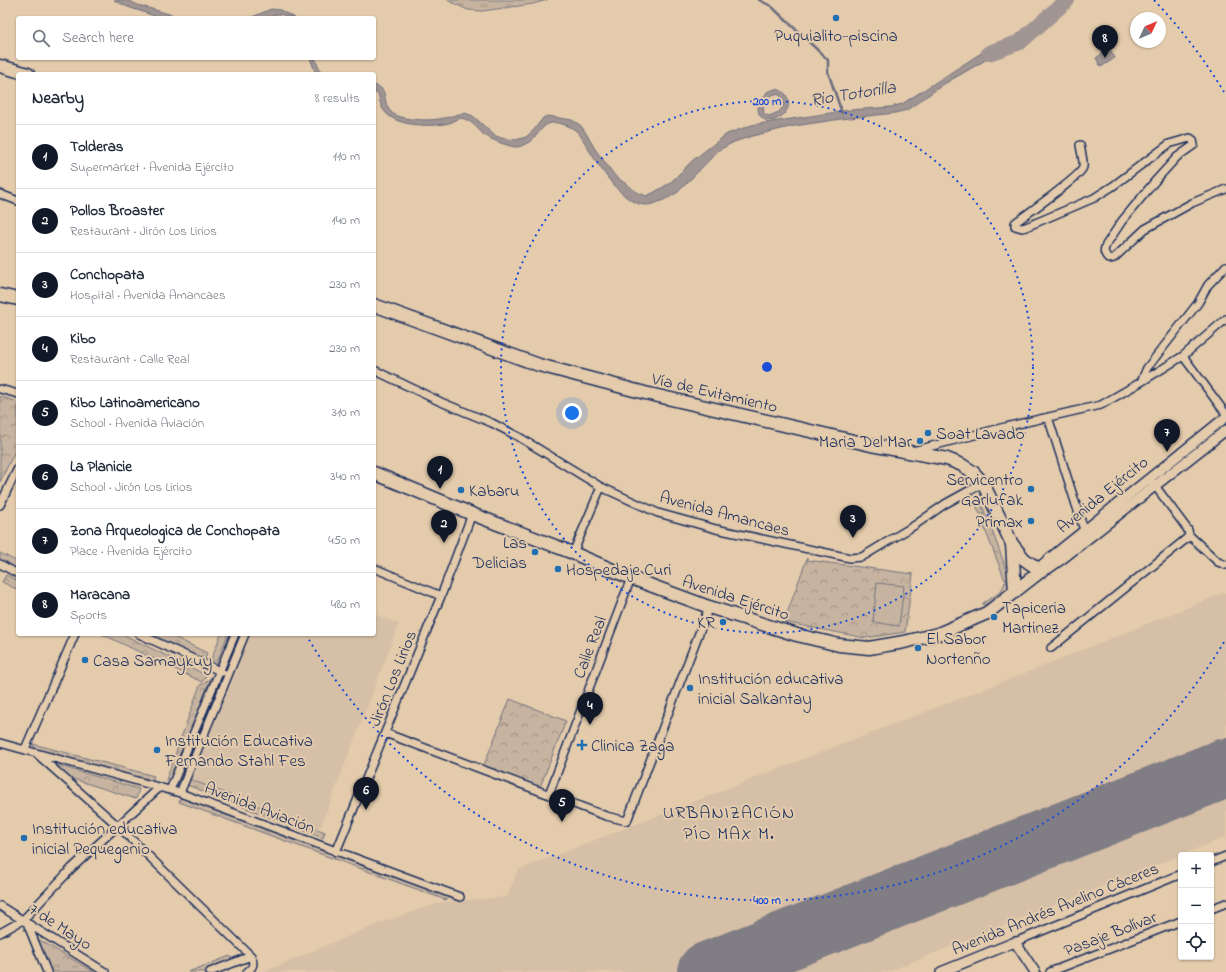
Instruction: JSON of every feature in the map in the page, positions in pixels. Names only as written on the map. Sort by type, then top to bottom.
[{"type":"highway","points":[[0,66],[21,72]]},
{"type":"highway","points":[[0,295],[16,299]]},
{"type":"highway","name":"Vía de Evitamiento","points":[[376,306],[540,365],[645,393],[871,445],[911,451],[947,459],[962,465],[973,472],[983,483],[1012,544],[1024,559],[1041,571]]},
{"type":"highway","name":"Avenida Ejército","points":[[376,473],[472,514],[573,553],[631,578],[709,607],[797,635],[839,645],[869,648],[938,634],[986,613],[1041,571]]},
{"type":"highway","name":"Vía de Evitamiento","points":[[1012,544],[1015,592]]},
{"type":"street","points":[[1080,145],[1083,168],[1064,186],[1016,223],[1015,226],[1022,228],[1026,227],[1094,198],[1113,186],[1169,144],[1190,138],[1194,140],[1194,145],[1176,157],[1136,203],[1106,245],[1104,250],[1106,256],[1109,259],[1114,258],[1145,229],[1192,203],[1226,188]]},
{"type":"street","points":[[0,194],[16,200]]},
{"type":"street","points":[[1141,382],[1147,368],[1198,303],[1208,285],[1226,266]]},
{"type":"street","points":[[911,451],[1101,405],[1183,356],[1226,319]]},
{"type":"street","points":[[1183,356],[1226,415]]},
{"type":"street","name":"Avenida Amancaes","points":[[376,371],[441,402],[492,423],[519,437],[601,487],[658,513],[716,529],[842,556],[857,558],[862,557],[916,525],[945,504],[983,483]]},
{"type":"street","points":[[0,389],[16,393]]},
{"type":"street","name":"Avenida Ejército","points":[[1041,571],[1049,568],[1152,482],[1226,415]]},
{"type":"street","points":[[1048,417],[1084,530]]},
{"type":"street","name":"Avenida Ejército","points":[[1041,571],[1044,564],[1050,558],[1084,530],[1226,430]]},
{"type":"street","points":[[1152,482],[1188,530],[1189,535],[1218,562],[1226,565]]},
{"type":"street","points":[[0,505],[15,483]]},
{"type":"street","points":[[573,553],[601,487]]},
{"type":"street","name":"Jirón Los Lirios","points":[[336,852],[441,596],[472,514]]},
{"type":"street","points":[[1051,648],[1189,535]]},
{"type":"street","points":[[1,566],[16,573]]},
{"type":"street","points":[[376,569],[441,596]]},
{"type":"street","name":"Calle Real","points":[[549,794],[631,578]]},
{"type":"street","points":[[385,733],[606,816],[627,821],[709,607]]},
{"type":"street","points":[[24,749],[74,636]]},
{"type":"street","points":[[143,636],[219,671],[229,674]]},
{"type":"street","points":[[170,790],[234,636]]},
{"type":"street","points":[[180,793],[244,636]]},
{"type":"street","name":"Avenida Aviación","points":[[0,743],[180,793],[460,897]]},
{"type":"street","points":[[36,754],[118,826],[251,956],[253,961],[250,970]]},
{"type":"street","points":[[0,933],[25,921],[68,872],[160,787]]},
{"type":"street","points":[[1214,861],[1226,856]]},
{"type":"street","name":"Avenida Andrés Avelino Cáceres","points":[[941,972],[1178,875]]},
{"type":"street","points":[[1214,908],[1226,903]]},
{"type":"street","name":"7 de Mayo","points":[[0,906],[105,972]]},
{"type":"street","points":[[25,921],[47,972]]},
{"type":"street","name":"Pasaje Bolívar","points":[[1050,972],[1178,922]]},
{"type":"street","points":[[1015,942],[1035,972]]},
{"type":"street","points":[[210,972],[251,956]]},
{"type":"shaded area","points":[[114,0],[127,0],[138,5],[176,16],[155,16],[128,7]]},
{"type":"shaded area","points":[[271,9],[280,10],[291,16],[276,14],[272,16],[255,16]]},
{"type":"shaded area","points":[[1007,42],[1011,47],[944,84],[907,110],[895,113],[794,126],[734,142],[719,150],[678,192],[662,201],[648,205],[636,203],[627,198],[612,184],[581,136],[576,130],[568,126],[559,123],[546,125],[529,142],[513,147],[490,138],[483,134],[471,122],[461,118],[449,123],[416,125],[391,118],[382,108],[378,93],[376,93],[376,86],[384,92],[386,104],[391,112],[400,117],[434,120],[465,113],[473,116],[494,135],[501,138],[516,140],[526,137],[533,131],[543,118],[547,116],[572,120],[580,125],[584,130],[595,149],[615,176],[637,192],[646,196],[670,183],[693,160],[727,134],[752,125],[850,110],[891,107],[902,104],[986,50]]},
{"type":"shaded area","points":[[1109,48],[1115,58],[1101,67],[1096,58]]},
{"type":"shaded area","points":[[311,60],[316,60],[320,72],[315,72]]},
{"type":"shaded area","points":[[775,89],[782,91],[786,95],[789,103],[787,110],[783,115],[770,121],[764,119],[760,115],[758,107],[767,92]],"holes":[[[774,94],[780,95],[784,105],[779,112],[769,116],[764,114],[763,105],[769,97]]]},
{"type":"shaded area","points":[[1226,592],[1226,837],[1188,852],[1178,852],[1178,856],[887,972],[263,972],[383,922],[442,902],[507,897],[518,870],[1033,670]]},
{"type":"shaded area","points":[[376,615],[399,624],[321,826],[317,828],[192,779],[250,636],[376,636]]},
{"type":"green space","points":[[447,0],[547,0],[533,4],[482,11],[468,10]]},
{"type":"green space","points":[[0,396],[16,401],[16,449],[0,482]]},
{"type":"green space","points":[[977,495],[985,512],[980,514],[972,497]]},
{"type":"green space","points":[[986,514],[1008,574],[1009,582],[1005,580],[980,517]]},
{"type":"green space","points":[[0,553],[16,561],[16,569],[0,561]]},
{"type":"green space","points":[[807,558],[807,560],[913,574],[905,632],[865,638],[784,622]]},
{"type":"green space","points":[[6,575],[16,580],[16,589],[2,582]]},
{"type":"green space","points":[[1005,582],[1009,584],[1005,592],[995,600],[983,605],[983,603],[1002,590]]},
{"type":"green space","points":[[877,583],[904,586],[899,626],[873,622]]},
{"type":"green space","points":[[106,636],[126,636],[204,674],[206,676],[202,682]]},
{"type":"green space","points":[[155,636],[172,636],[207,653],[204,660]]},
{"type":"green space","points":[[220,636],[227,636],[216,665],[210,662]]},
{"type":"green space","points":[[211,677],[173,777],[166,780],[200,685],[205,683]]},
{"type":"green space","points":[[215,690],[217,691],[185,773],[183,773]]},
{"type":"green space","points":[[510,699],[566,721],[540,787],[484,765]]},
{"type":"green space","points":[[33,744],[154,776],[152,782],[35,749]]},
{"type":"green space","points":[[50,763],[139,789],[136,799],[67,777]]},
{"type":"green space","points":[[184,777],[325,832],[323,838],[182,783]]},
{"type":"green space","points":[[181,797],[450,896],[446,900],[179,802]]},
{"type":"green space","points":[[31,935],[94,972],[48,972]]},
{"type":"green space","points":[[230,956],[232,958],[232,962],[206,972],[188,972]]},
{"type":"waterway","points":[[759,0],[771,6],[828,60],[828,72],[842,113]]},
{"type":"waterway","name":"Rio Totorilla","points":[[989,53],[1020,42],[1067,0]]},
{"type":"runway","points":[[707,972],[1226,768]]},
{"type":"place","name":"Puquialito-piscina","points":[[836,18]]},
{"type":"place","name":"Maracana","points":[[1105,58]]},
{"type":"place","name":"Soat Lavado","points":[[928,433]]},
{"type":"place","name":"Maria Del Mar","points":[[920,441]]},
{"type":"place","name":"Zona Arqueologica de Conchopata","points":[[1167,452]]},
{"type":"place","name":"Tolderas","points":[[440,489]]},
{"type":"place","name":"Servicentro Garlufak","points":[[1031,489]]},
{"type":"place","name":"Kabaru","points":[[461,490]]},
{"type":"place","name":"Primax","points":[[1031,521]]},
{"type":"place","name":"Conchopata","points":[[853,538]]},
{"type":"place","name":"Pollos Broaster","points":[[444,543]]},
{"type":"place","name":"Las Delicias","points":[[535,552]]},
{"type":"place","name":"Hospedaje Curi","points":[[558,569]]},
{"type":"place","name":"Tapiceria Martinez","points":[[994,617]]},
{"type":"place","name":"KR","points":[[723,622]]},
{"type":"place","name":"El Sabor Nortenño","points":[[918,648]]},
{"type":"place","name":"Casa Samaykuy","points":[[85,660]]},
{"type":"place","name":"Institución educativa inicial Salkantay","points":[[690,688]]},
{"type":"place","name":"Kibo","points":[[590,725]]},
{"type":"place","name":"Clinica Zaga","points":[[582,745]]},
{"type":"place","name":"Institución Educativa Fernando Stahl Fes","points":[[157,750]]},
{"type":"place","name":"La Planicie","points":[[366,810]]},
{"type":"place","name":"Kibo Latinoamericano","points":[[562,822]]},
{"type":"place","name":"Institución educativa inicial Pequegenio","points":[[24,838]]},
{"type":"district","name":"URBANIZACIÓN PÍO MAX M.","points":[[729,822]]}]
